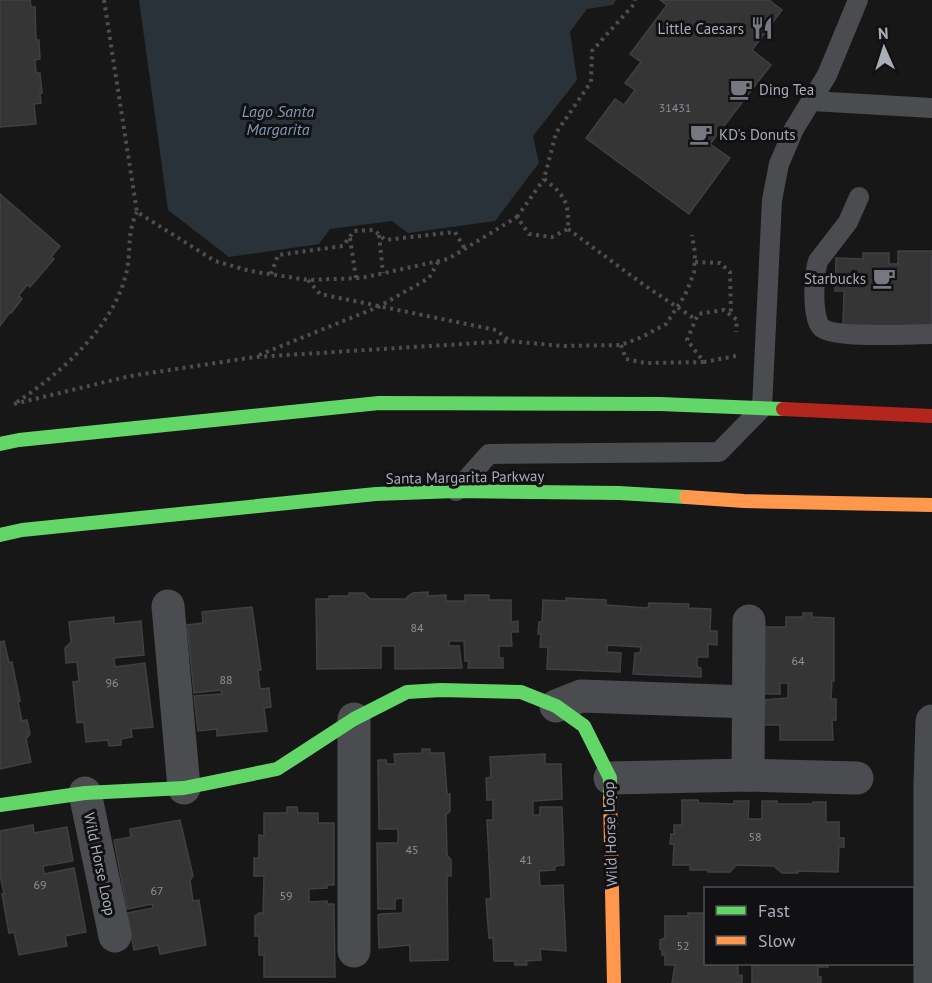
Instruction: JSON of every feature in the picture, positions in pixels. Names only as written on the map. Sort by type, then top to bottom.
[{"type":"main road","points":[[0,444],[19,440],[379,403],[660,404],[932,416]]},
{"type":"main road","name":"Santa Margarita Parkway","points":[[0,535],[22,530],[376,494],[456,491],[619,493],[744,501],[932,505]]},
{"type":"main road","name":"Wild Horse Loop","points":[[0,805],[85,793],[184,788],[277,769],[354,719],[407,692],[441,690],[521,692],[556,706],[584,726],[610,778],[614,983]]},
{"type":"street","points":[[168,606],[184,788]]},
{"type":"street","points":[[748,775],[749,621]]},
{"type":"street","points":[[556,706],[581,696],[748,702]]},
{"type":"street","points":[[354,719],[354,951]]},
{"type":"street","points":[[930,983],[932,721]]},
{"type":"street","points":[[610,778],[748,775],[857,778]]},
{"type":"street","name":"Wild Horse Loop","points":[[85,793],[115,936]]},
{"type":"lane","points":[[456,491],[489,454],[719,452],[762,408],[772,200],[779,164],[794,129],[827,75],[858,0]]},
{"type":"lane","points":[[812,101],[932,108]]},
{"type":"lane","points":[[859,197],[848,222],[818,261],[815,313],[817,321],[821,327],[839,334],[932,334]]},
{"type":"path","points":[[105,0],[137,212],[130,225],[127,271],[113,306],[94,335],[69,362],[40,387],[14,404],[130,376],[255,357],[510,341],[561,346],[621,345],[666,324],[685,295],[694,273],[692,235]]},
{"type":"path","points":[[137,212],[215,261],[250,271],[308,280],[356,278],[447,259],[517,217],[543,180],[556,133],[591,82],[592,51],[635,3],[635,0]]},
{"type":"path","points":[[543,180],[558,190],[568,208],[568,229]]},
{"type":"path","points":[[517,217],[529,234],[552,237],[568,229]]},
{"type":"path","points":[[568,229],[695,319]]},
{"type":"path","points":[[271,274],[278,255],[343,246],[354,231],[374,230],[385,240],[455,232],[465,249]]},
{"type":"path","points":[[379,234],[383,273]]},
{"type":"path","points":[[349,237],[356,278]]},
{"type":"path","points":[[255,357],[378,307],[429,278],[439,261]]},
{"type":"path","points":[[695,262],[720,263],[730,272],[730,315]]},
{"type":"path","points":[[308,280],[320,294],[496,330],[510,341]]},
{"type":"path","points":[[704,362],[687,340],[698,314],[724,310],[737,320],[736,338]]},
{"type":"path","points":[[621,345],[626,359],[645,363],[704,362],[736,356],[736,347]]},
{"type":"water","name":"Lago Santa Margarita","points":[[139,0],[616,0],[613,5],[587,9],[570,32],[577,80],[533,136],[539,163],[495,221],[408,233],[392,221],[330,229],[319,244],[229,257],[168,210]]},
{"type":"building","points":[[0,0],[30,0],[31,7],[35,7],[36,40],[39,40],[40,59],[35,60],[36,73],[40,73],[42,93],[40,93],[41,103],[34,104],[36,124],[0,127]]},
{"type":"building","points":[[660,0],[769,0],[782,10],[752,50],[771,65],[710,144],[730,158],[689,214],[586,138],[615,99],[624,105],[635,90],[625,83],[641,62],[630,54],[667,5]]},
{"type":"building","points":[[0,194],[60,246],[51,257],[54,259],[30,287],[27,285],[20,294],[22,299],[0,326]]},
{"type":"building","name":"Starbucks","points":[[898,251],[932,251],[932,326],[843,325],[844,291],[835,291],[836,258],[863,259],[863,253],[889,253],[889,264],[898,264]]},
{"type":"building","points":[[428,592],[428,596],[446,595],[446,601],[465,601],[465,595],[489,595],[489,600],[511,600],[511,622],[518,621],[518,632],[511,632],[512,646],[499,646],[499,658],[503,658],[503,668],[468,668],[469,661],[465,661],[464,641],[449,641],[449,646],[459,646],[462,668],[395,669],[395,646],[381,646],[381,668],[317,669],[316,599],[329,599],[329,596],[349,596],[349,593],[364,593],[370,599],[407,599],[413,593]]},
{"type":"building","points":[[566,598],[606,600],[606,605],[648,608],[649,603],[689,604],[688,608],[711,609],[710,631],[717,631],[717,645],[708,644],[708,657],[697,657],[697,667],[701,668],[701,677],[633,674],[635,653],[640,653],[641,647],[607,645],[607,652],[621,653],[620,672],[547,669],[548,647],[540,647],[541,634],[538,634],[539,622],[542,622],[543,600],[566,601]]},
{"type":"building","points":[[252,607],[261,670],[258,670],[260,689],[269,688],[271,707],[264,708],[267,731],[217,736],[217,729],[198,731],[194,696],[222,694],[221,690],[194,693],[187,625],[203,623],[202,612]]},
{"type":"building","points":[[803,613],[812,613],[812,617],[834,618],[834,681],[832,680],[831,699],[836,699],[836,720],[832,720],[833,740],[780,740],[780,725],[762,725],[762,700],[788,698],[788,683],[780,683],[780,694],[762,694],[763,627],[786,627],[786,617],[803,617]]},
{"type":"building","points":[[114,617],[114,624],[141,621],[144,655],[114,658],[115,667],[145,663],[153,727],[131,729],[132,737],[121,739],[121,745],[109,746],[108,740],[86,742],[84,722],[77,723],[73,682],[79,681],[77,662],[66,663],[65,648],[71,642],[69,622]]},
{"type":"building","points":[[4,641],[9,663],[12,662],[22,721],[27,720],[30,734],[26,739],[31,762],[0,769],[0,642]]},
{"type":"building","points":[[422,749],[430,749],[430,753],[444,753],[447,794],[450,794],[450,811],[446,815],[447,855],[451,860],[451,876],[447,876],[448,960],[410,961],[410,945],[379,948],[378,915],[403,913],[403,898],[395,899],[395,909],[378,909],[377,843],[398,843],[398,829],[379,829],[378,760],[386,760],[387,764],[395,764],[394,754],[422,753]]},
{"type":"building","points":[[545,754],[545,764],[561,764],[562,799],[533,801],[533,815],[540,815],[540,807],[562,807],[564,865],[555,866],[555,870],[539,871],[540,886],[563,885],[566,951],[540,949],[541,960],[526,961],[527,965],[515,965],[515,961],[494,961],[493,938],[489,938],[486,899],[491,899],[487,820],[493,820],[493,800],[487,800],[486,778],[491,777],[490,757]]},
{"type":"building","points":[[682,800],[734,804],[734,801],[749,801],[748,819],[762,819],[762,801],[777,801],[777,804],[826,802],[826,822],[839,822],[839,838],[844,838],[844,847],[839,847],[838,872],[782,873],[774,866],[736,865],[730,872],[708,872],[708,870],[690,870],[690,865],[673,865],[674,844],[670,844],[671,834],[674,834],[674,825],[682,825]]},
{"type":"building","points":[[287,807],[297,807],[298,813],[318,813],[318,823],[334,823],[334,885],[327,885],[327,888],[309,889],[309,902],[327,901],[327,904],[334,904],[335,977],[264,977],[264,955],[259,955],[259,936],[255,936],[255,916],[263,913],[264,876],[254,876],[254,858],[259,858],[259,835],[264,836],[264,813],[287,813]]},
{"type":"building","points":[[180,820],[193,876],[190,880],[193,901],[199,900],[206,945],[160,954],[158,945],[134,950],[127,913],[153,908],[152,904],[127,909],[114,840],[131,837],[130,829]]},
{"type":"building","points":[[33,825],[34,833],[67,827],[73,861],[43,866],[44,874],[74,868],[86,932],[65,936],[67,946],[19,955],[14,932],[9,933],[2,894],[4,894],[0,874],[0,831]]},
{"type":"building","points":[[688,913],[704,913],[704,965],[738,965],[738,976],[742,975],[742,983],[672,983],[675,965],[665,965],[665,955],[662,955],[660,949],[660,940],[665,938],[665,916],[688,916]]},
{"type":"building","points":[[752,965],[828,965],[828,967],[818,967],[818,977],[821,977],[821,983],[752,983]]},
{"type":"traffic: fast","points":[[0,444],[19,440],[379,403],[660,404],[783,409]]},
{"type":"traffic: fast","points":[[0,535],[22,530],[376,494],[456,491],[619,493],[686,497]]},
{"type":"traffic: fast","points":[[0,805],[85,793],[184,788],[277,769],[354,719],[407,692],[441,690],[521,692],[556,706],[584,726],[610,778],[610,798]]},
{"type":"traffic: slow","points":[[686,497],[744,501],[932,505]]},
{"type":"traffic: slow","points":[[610,798],[614,983]]},
{"type":"traffic: jam","points":[[783,409],[932,416]]},
{"type":"place","name":"Little Caesars","points":[[762,28]]},
{"type":"place","name":"Ding Tea","points":[[741,89]]},
{"type":"place","name":"KD's Donuts","points":[[701,134]]},
{"type":"place","name":"Starbucks","points":[[884,278]]}]
